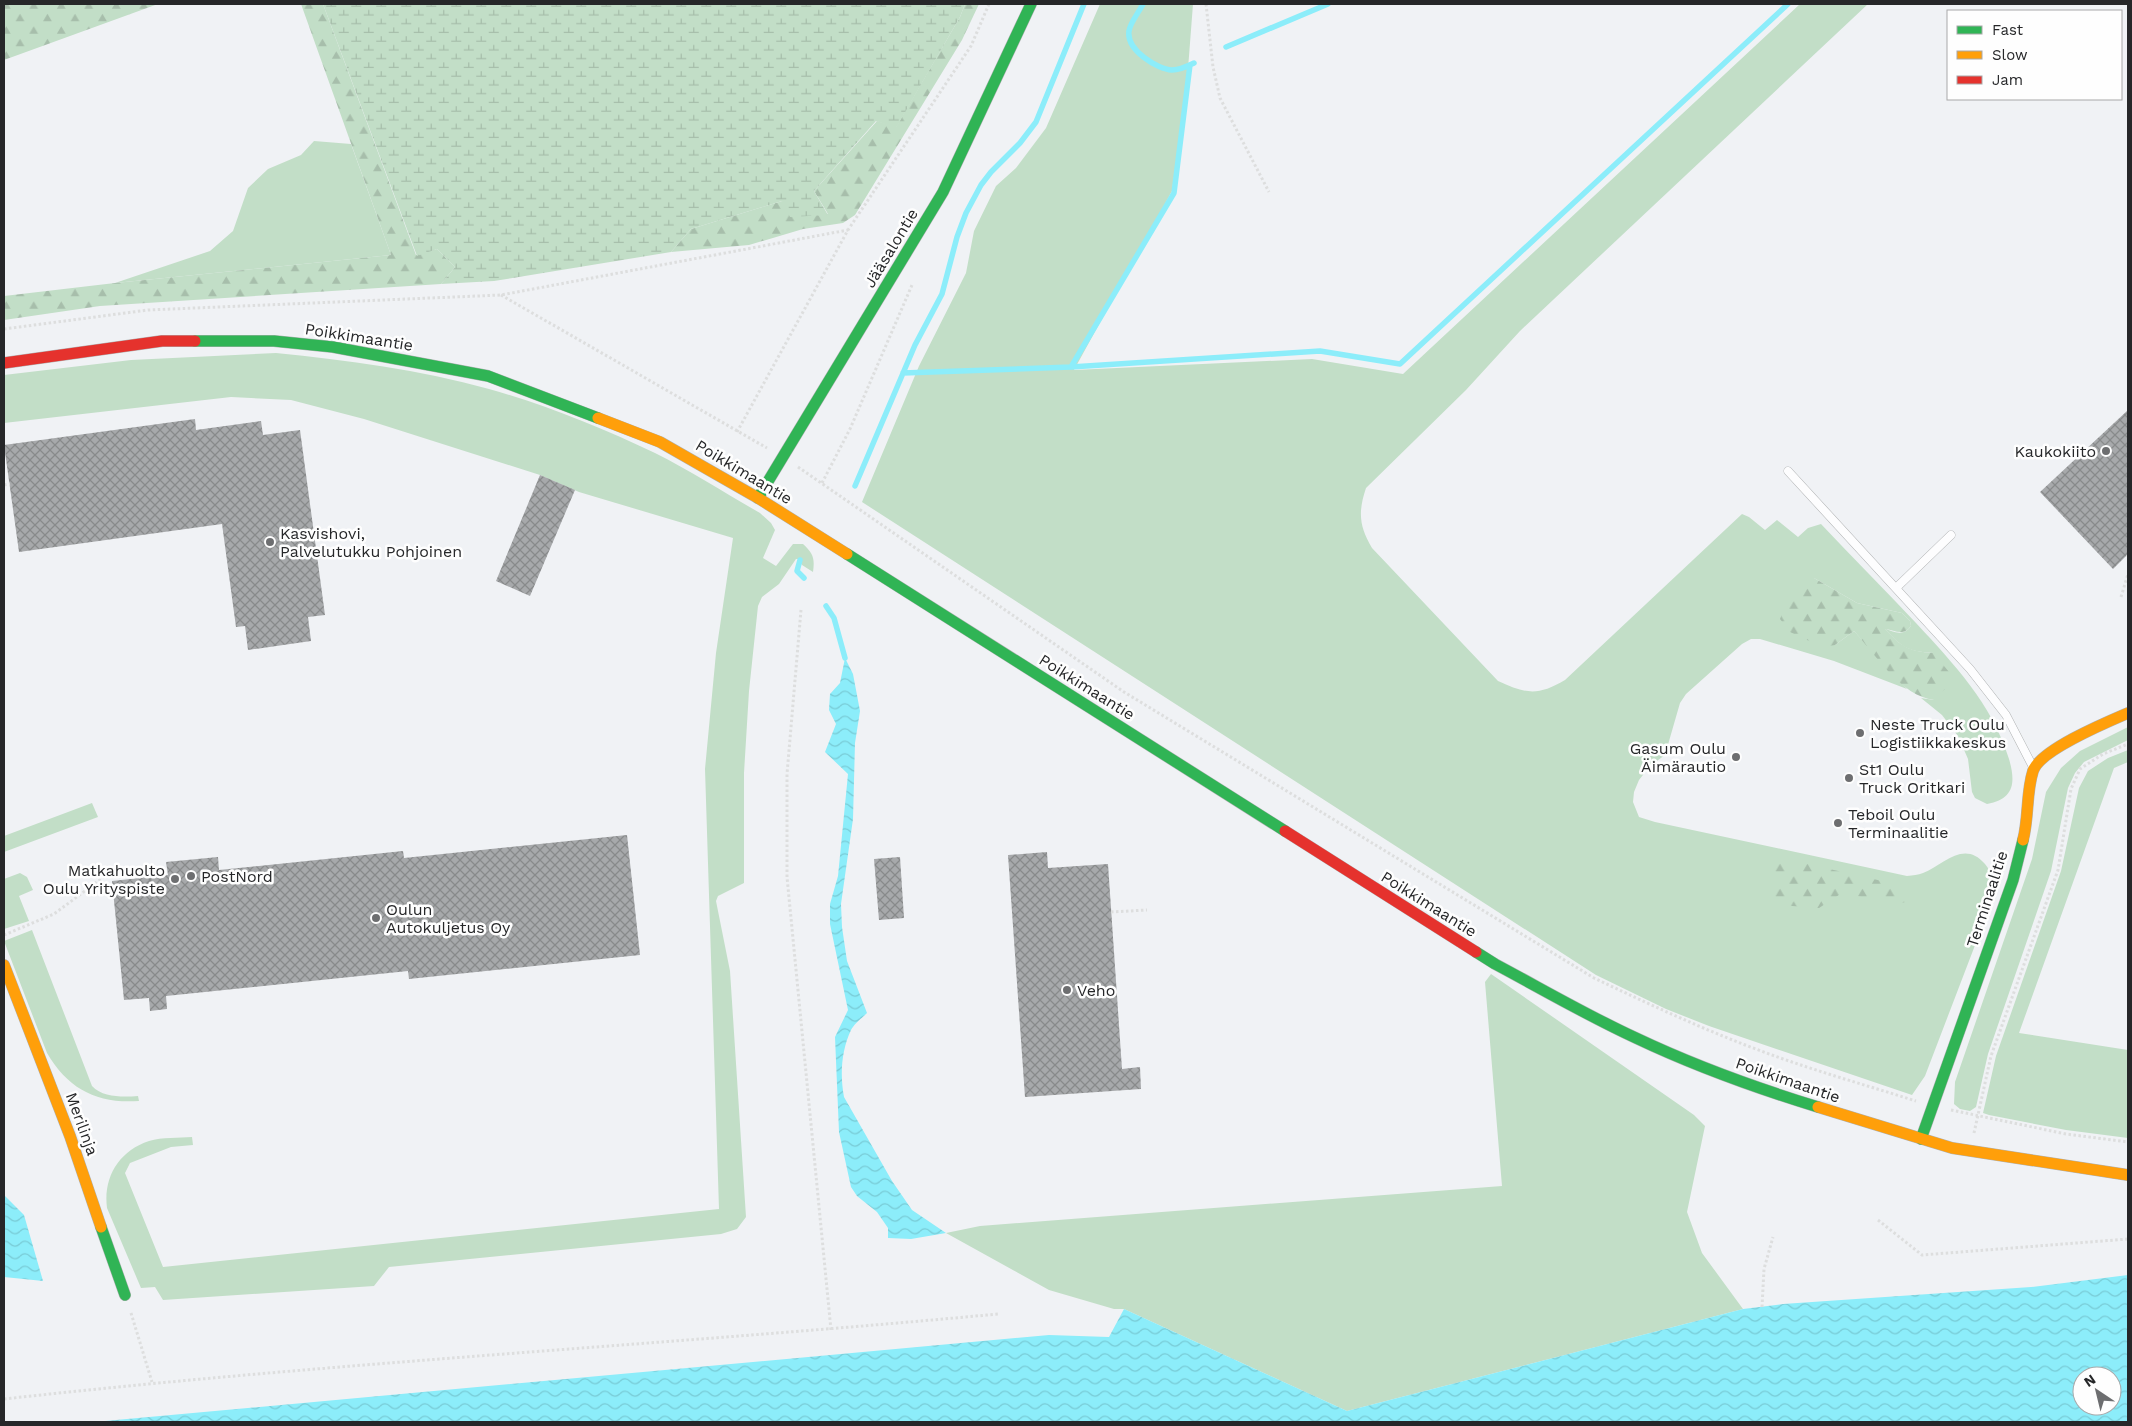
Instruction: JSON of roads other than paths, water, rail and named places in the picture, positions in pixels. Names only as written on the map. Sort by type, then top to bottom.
[{"type":"main road","name":"Jääsalontie","points":[[758,498],[944,192],[1031,4]]},
{"type":"main road","name":"Poikkimaantie","points":[[4,363],[162,341],[274,342],[332,347],[488,376],[660,442],[758,498],[1495,964],[1636,1038],[1705,1068],[1775,1094],[1921,1139],[1970,1151],[2104,1173],[2128,1175]]},
{"type":"main road","points":[[2034,768],[2055,749],[2081,734],[2128,713]]},
{"type":"main road","name":"Terminaalitie","points":[[1921,1139],[2013,880],[2024,836],[2029,790],[2034,768]]},
{"type":"main road","name":"Merilinja","points":[[4,965],[70,1136],[126,1295]]},
{"type":"lane","points":[[1788,471],[1970,669],[2006,715],[2034,768]]},
{"type":"lane","points":[[1896,588],[1951,535]]},
{"type":"water","points":[[845,658],[853,674],[860,711],[855,743],[853,819],[841,904],[842,927],[847,961],[867,1013],[851,1030],[845,1046],[842,1064],[843,1089],[844,1097],[892,1181],[912,1210],[946,1233],[911,1239],[888,1238],[888,1228],[877,1212],[857,1196],[851,1187],[839,1132],[835,1037],[848,1010],[830,924],[830,904],[838,876],[848,774],[825,752],[836,724],[829,710],[830,694],[840,683]]},
{"type":"water","points":[[4,1195],[24,1215],[43,1281],[4,1277]]},
{"type":"water","points":[[2128,1275],[2128,1422],[94,1422],[1049,1335],[1109,1337],[1124,1309],[1347,1411],[1743,1309],[1783,1304],[2031,1287]]},
{"type":"waterway","points":[[855,486],[915,345],[942,294],[957,237],[966,213],[981,185],[991,172],[1020,143],[1036,122],[1084,4]]},
{"type":"waterway","points":[[1143,4],[1129,31],[1129,38],[1137,51],[1151,62],[1166,69],[1178,69],[1194,63]]},
{"type":"waterway","points":[[1226,47],[1328,4]]},
{"type":"waterway","points":[[1071,367],[1320,351],[1400,364],[1788,4]]},
{"type":"waterway","points":[[903,373],[1071,367],[1174,193],[1190,65]]},
{"type":"waterway","points":[[800,560],[797,571],[804,578]]},
{"type":"waterway","points":[[826,606],[834,618],[845,658]]},
{"type":"place","name":"Kaukokiito","points":[[2106,451]]},
{"type":"place","name":"Kasvishovi, Palvelutukku Pohjoinen","points":[[270,542]]},
{"type":"place","name":"Neste Truck Oulu Logistiikkakeskus","points":[[1860,733]]},
{"type":"place","name":"Gasum Oulu Äimärautio","points":[[1736,757]]},
{"type":"place","name":"St1 Oulu Truck Oritkari","points":[[1849,778]]},
{"type":"place","name":"Teboil Oulu Terminaalitie","points":[[1838,823]]},
{"type":"place","name":"PostNord","points":[[191,876]]},
{"type":"place","name":"Matkahuolto Oulu Yrityspiste","points":[[175,879]]},
{"type":"place","name":"Oulun Autokuljetus Oy","points":[[376,918]]},
{"type":"place","name":"Veho","points":[[1067,990]]}]
